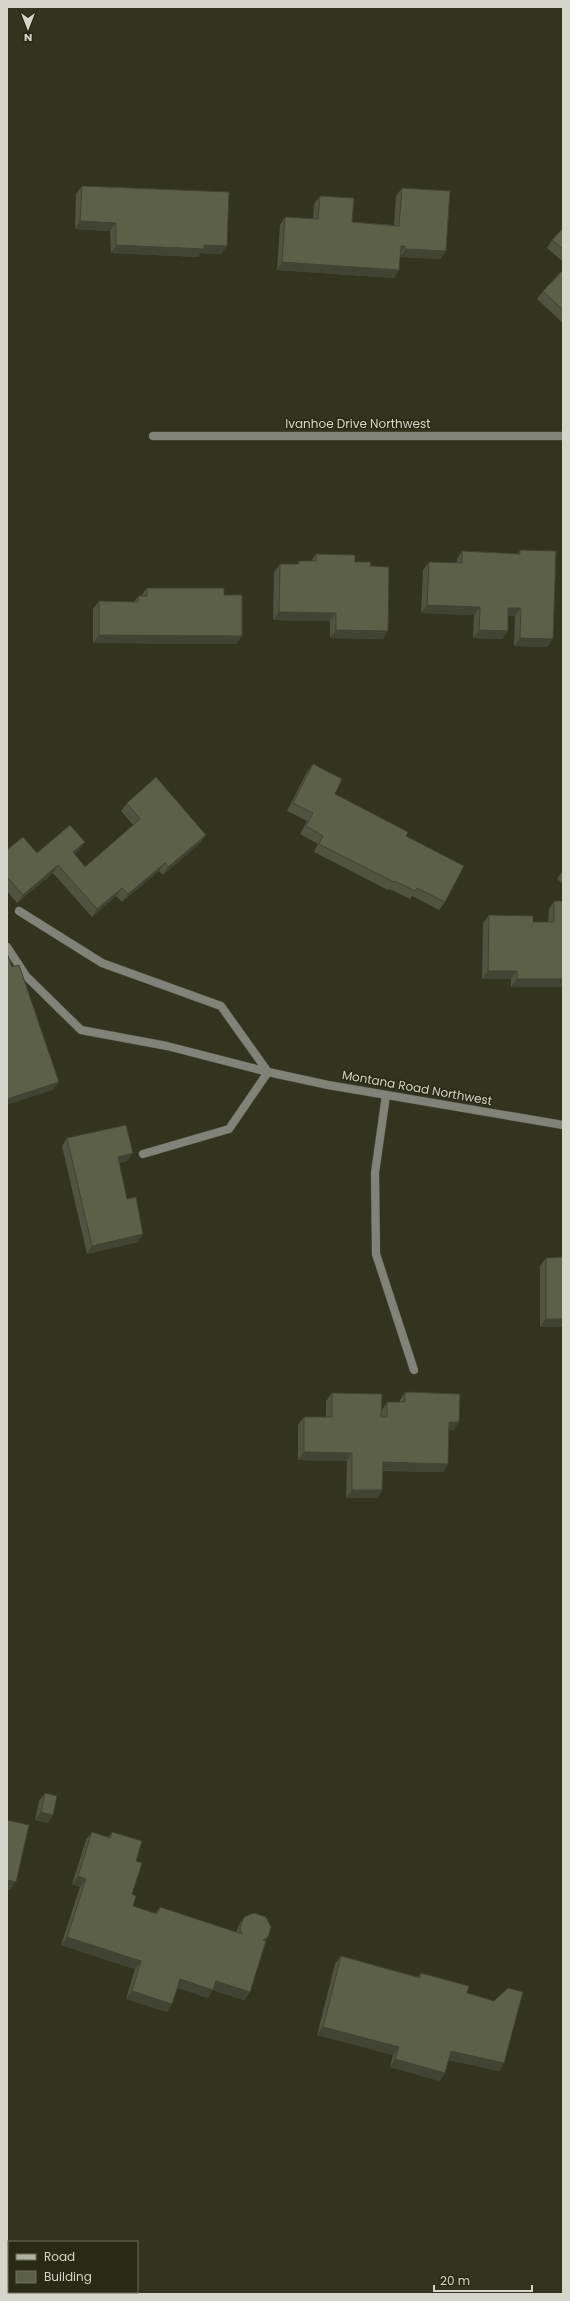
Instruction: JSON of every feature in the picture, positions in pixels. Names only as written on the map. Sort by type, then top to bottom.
[{"type":"main road","points":[[86,2293],[92,2294]]},
{"type":"street","name":"Ivanhoe Drive Northwest","points":[[153,436],[563,436]]},
{"type":"street","points":[[19,911],[102,963],[221,1006],[268,1072],[229,1129],[143,1154]]},
{"type":"street","name":"Montana Road Northwest","points":[[7,946],[26,976],[81,1030],[167,1046],[268,1072],[386,1095],[563,1125]]},
{"type":"street","points":[[386,1095],[375,1173],[376,1254],[414,1370]]},
{"type":"building","points":[[82,186],[229,192],[227,246],[204,245],[204,249],[116,245],[116,223],[80,221]]},
{"type":"building","points":[[402,188],[450,191],[446,251],[405,249],[405,246],[401,246],[399,270],[282,262],[285,217],[318,219],[320,196],[354,198],[352,222],[399,226]]},
{"type":"building","points":[[563,228],[563,249],[552,240]]},
{"type":"building","points":[[563,270],[563,310],[543,291]]},
{"type":"building","points":[[520,550],[556,551],[553,639],[520,638],[521,608],[508,608],[508,631],[479,630],[480,607],[427,605],[429,562],[462,563],[462,551],[520,554]]},
{"type":"building","points":[[316,554],[355,555],[355,562],[371,562],[370,566],[389,567],[388,631],[336,630],[336,613],[279,612],[280,564],[299,564],[299,561],[316,561]]},
{"type":"building","points":[[147,588],[224,588],[224,595],[242,595],[242,636],[99,635],[99,601],[138,602],[138,596],[147,596]]},
{"type":"building","points":[[313,764],[342,779],[335,794],[408,832],[406,836],[464,866],[445,902],[417,888],[415,891],[395,881],[394,882],[319,844],[323,836],[306,826],[313,813],[293,803]]},
{"type":"building","points":[[156,777],[206,835],[168,867],[165,863],[128,894],[122,888],[97,909],[58,865],[23,895],[7,877],[7,850],[23,837],[37,853],[70,825],[85,842],[73,852],[85,867],[140,819],[127,803]]},
{"type":"building","points":[[554,901],[563,901],[563,979],[517,979],[517,971],[488,971],[489,915],[533,916],[533,922],[554,922]]},
{"type":"building","points":[[7,953],[12,967],[19,965],[59,1082],[7,1099]]},
{"type":"building","points":[[126,1125],[133,1153],[118,1157],[127,1199],[136,1197],[143,1234],[92,1246],[67,1138]]},
{"type":"building","points":[[563,1257],[563,1319],[546,1319],[546,1258]]},
{"type":"building","points":[[405,1392],[460,1394],[459,1422],[449,1422],[448,1464],[383,1462],[382,1490],[352,1490],[352,1453],[304,1452],[304,1417],[332,1417],[332,1393],[382,1394],[381,1417],[387,1417],[387,1402],[405,1402]]},
{"type":"building","points":[[45,1793],[57,1796],[53,1815],[41,1812]]},
{"type":"building","points":[[7,1820],[29,1825],[16,1882],[7,1880]]},
{"type":"building","points":[[92,1832],[110,1838],[112,1832],[142,1841],[136,1861],[142,1863],[132,1894],[136,1896],[133,1906],[157,1914],[160,1907],[242,1934],[240,1928],[244,1917],[254,1913],[266,1917],[271,1927],[268,1937],[263,1940],[266,1941],[250,1992],[216,1981],[213,1990],[180,1979],[172,2004],[132,1991],[141,1961],[67,1937],[86,1879],[78,1876]]},
{"type":"building","points":[[341,1956],[420,1978],[421,1973],[469,1986],[467,1993],[494,2001],[508,1988],[523,1992],[504,2063],[451,2051],[445,2073],[395,2059],[399,2047],[323,2027]]}]
